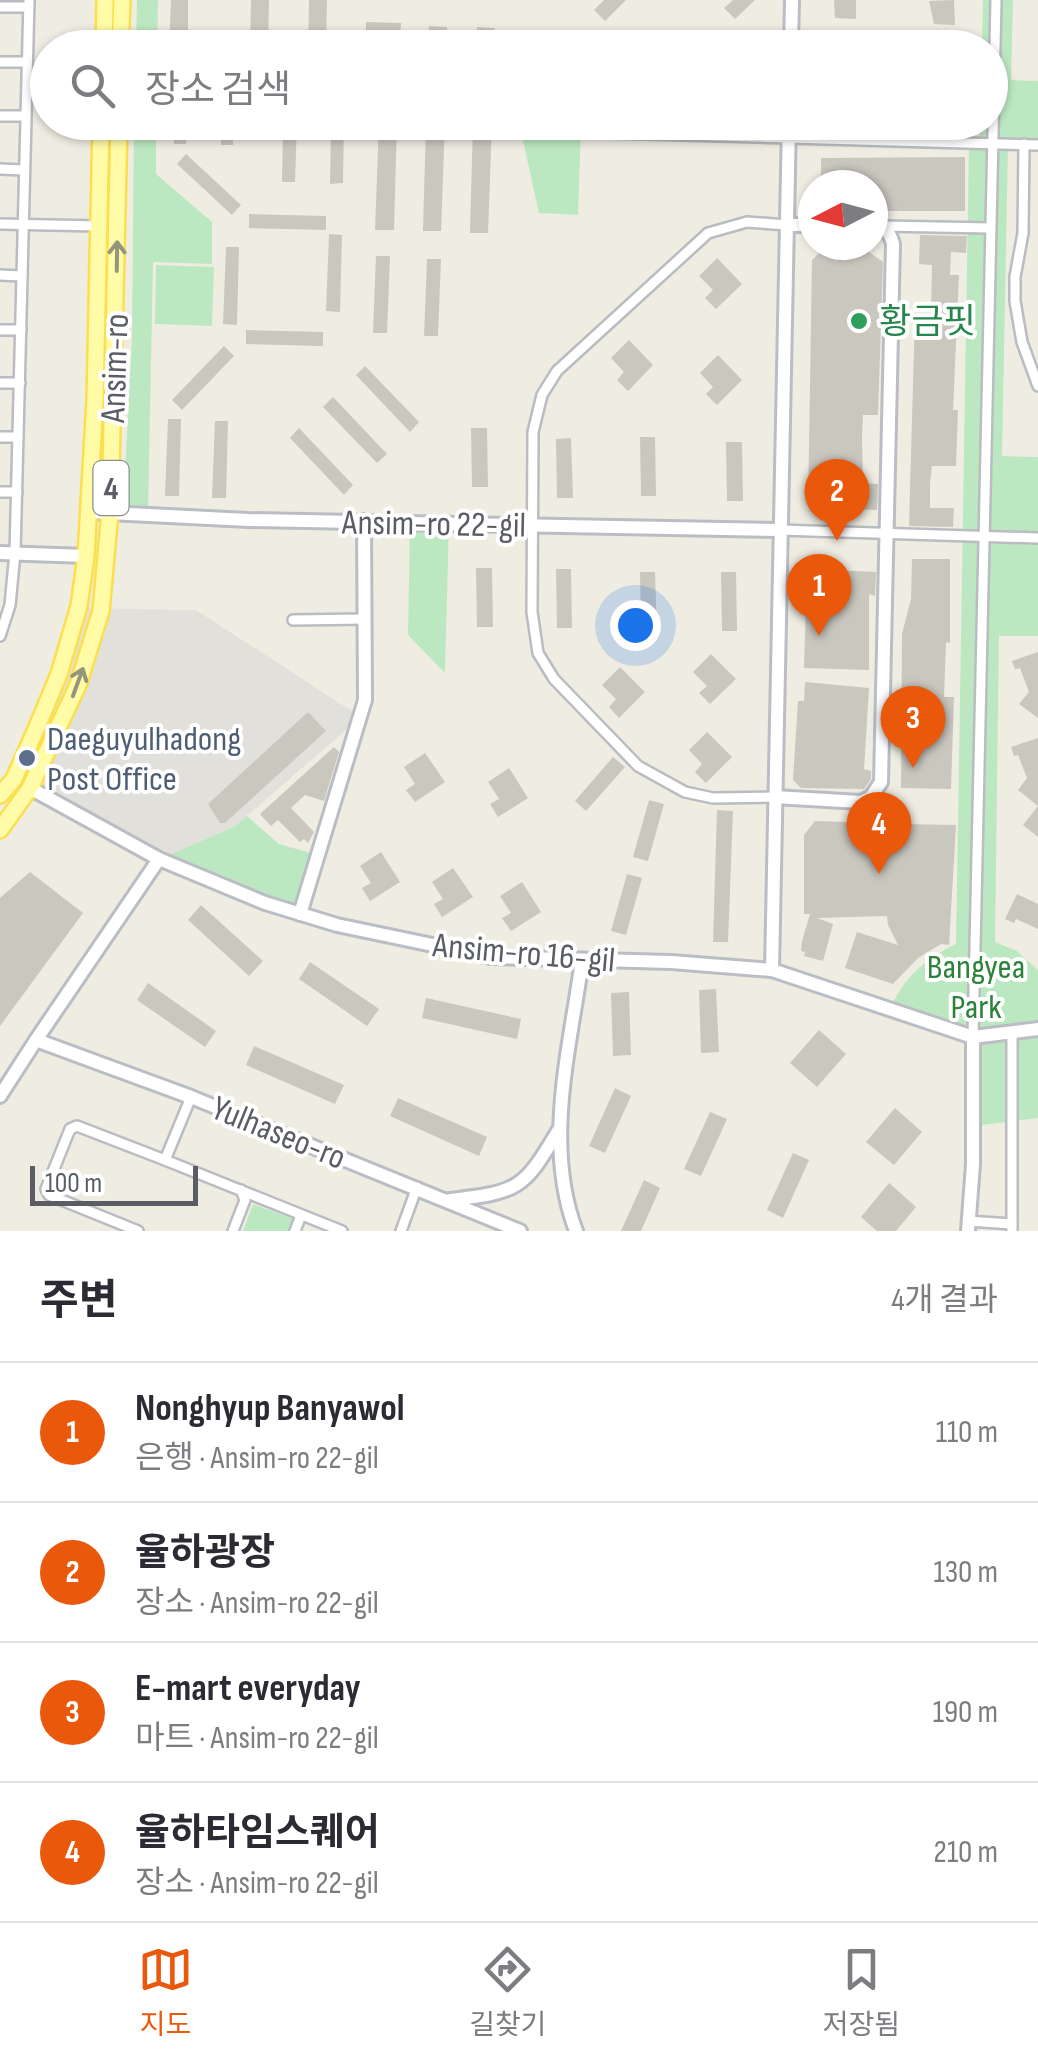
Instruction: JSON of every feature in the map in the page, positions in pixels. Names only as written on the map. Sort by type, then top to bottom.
[{"type":"main road","points":[[104,30],[105,0]]},
{"type":"main road","points":[[121,30],[122,0]]},
{"type":"main road","points":[[791,30],[792,0]]},
{"type":"main road","name":"Ansim-ro","points":[[0,796],[14,779],[59,674],[79,606],[96,399],[101,140]]},
{"type":"main road","name":"Ansim-ro","points":[[0,830],[30,788],[78,685],[100,611],[110,512],[119,140]]},
{"type":"main road","points":[[772,970],[789,140]]},
{"type":"main road","points":[[787,225],[798,225]]},
{"type":"main road","points":[[774,796],[861,802],[881,782],[893,244],[888,232]]},
{"type":"main road","name":"Ansim-ro 22-gil","points":[[88,512],[779,530]]},
{"type":"main road","points":[[300,914],[365,700],[364,522]]},
{"type":"main road","points":[[7,553],[86,556]]},
{"type":"main road","name":"Ansim-ro 16-gil","points":[[30,788],[159,859],[300,914],[430,946],[490,956],[772,970],[973,1037],[1038,1029]]},
{"type":"main road","points":[[0,1096],[159,859]]},
{"type":"main road","points":[[576,1231],[566,1204],[558,1131],[582,960]]},
{"type":"main road","points":[[968,1226],[973,1164],[973,1037]]},
{"type":"main road","name":"Yulhaseo-ro","points":[[36,1040],[191,1097],[520,1231]]},
{"type":"main road","points":[[447,1200],[499,1194],[523,1182],[558,1131]]},
{"type":"street","points":[[995,30],[996,0]]},
{"type":"street","points":[[0,7],[29,4],[17,492],[0,636]]},
{"type":"street","points":[[0,62],[26,62]]},
{"type":"street","points":[[0,116],[25,116]]},
{"type":"street","points":[[957,140],[1038,145]]},
{"type":"street","points":[[973,1037],[992,140]]},
{"type":"street","points":[[1024,144],[1024,233],[1015,276],[1015,301],[1022,342],[1038,386]]},
{"type":"street","points":[[0,169],[24,170]]},
{"type":"street","points":[[774,796],[713,798],[685,792],[638,766],[554,679],[538,653],[532,612],[533,432],[542,395],[557,371],[708,234],[746,222],[787,225]]},
{"type":"street","points":[[0,224],[99,226]]},
{"type":"street","points":[[888,226],[990,228]]},
{"type":"street","points":[[0,276],[22,276]]},
{"type":"street","points":[[0,330],[21,330]]},
{"type":"street","points":[[0,383],[20,383]]},
{"type":"street","points":[[0,437],[18,437]]},
{"type":"street","points":[[0,492],[17,492]]},
{"type":"street","points":[[779,530],[1038,538]]},
{"type":"street","points":[[294,620],[364,619]]},
{"type":"street","points":[[968,1226],[1012,1227],[1012,1032]]},
{"type":"street","points":[[166,1160],[191,1097]]},
{"type":"street","points":[[138,1231],[49,1195],[46,1189],[70,1129],[78,1126],[342,1231]]},
{"type":"street","points":[[402,1231],[417,1188]]},
{"type":"street","points":[[232,1231],[245,1200],[241,1190]]},
{"type":"street","points":[[296,1231],[301,1215]]},
{"type":"shaded area","points":[[85,608],[196,610],[361,717],[234,827],[159,859],[21,783],[69,673]]},
{"type":"green space","points":[[137,0],[158,0],[157,30],[136,30]]},
{"type":"green space","name":"Bangyea Park","points":[[983,0],[1013,0],[1011,80],[1038,81],[1038,145],[1008,145],[1002,456],[1038,457],[1038,636],[999,636],[995,942],[1017,951],[1038,970],[1038,1118],[974,1126],[973,1037],[890,1009],[916,970],[956,944],[969,143],[1008,140],[1008,30],[982,30]]},
{"type":"green space","points":[[134,140],[156,140],[156,174],[212,222],[212,264],[153,262],[148,514],[123,512],[132,337]]},
{"type":"green space","points":[[523,140],[580,140],[578,215],[539,213]]},
{"type":"green space","points":[[156,265],[214,267],[212,326],[155,324]]},
{"type":"green space","points":[[410,522],[449,523],[445,673],[408,635]]},
{"type":"green space","points":[[247,816],[279,844],[318,855],[300,914],[159,859],[234,827]]},
{"type":"green space","points":[[253,1204],[293,1219],[289,1231],[243,1231]]},
{"type":"building","points":[[171,0],[188,0],[188,30],[170,30]]},
{"type":"building","points":[[251,0],[269,0],[268,30],[250,30]]},
{"type":"building","points":[[309,0],[327,0],[326,30],[308,30]]},
{"type":"building","points":[[604,0],[626,0],[605,21],[594,10]]},
{"type":"building","points":[[733,0],[755,0],[735,19],[724,8]]},
{"type":"building","points":[[834,0],[856,0],[856,19],[835,18]]},
{"type":"building","points":[[954,0],[955,25],[934,24],[929,1]]},
{"type":"building","points":[[366,22],[401,23],[401,30],[366,30]]},
{"type":"building","points":[[429,26],[447,27],[447,30],[429,30]]},
{"type":"building","points":[[283,140],[296,140],[295,182],[282,182]]},
{"type":"building","points":[[331,140],[344,140],[343,183],[330,184]]},
{"type":"building","points":[[378,140],[396,140],[394,230],[375,230]]},
{"type":"building","points":[[426,140],[444,140],[441,231],[423,231]]},
{"type":"building","points":[[473,140],[491,140],[488,233],[470,233]]},
{"type":"building","points":[[186,154],[241,205],[232,215],[177,164]]},
{"type":"building","points":[[965,157],[965,211],[888,211],[888,170],[821,170],[821,158]]},
{"type":"building","points":[[249,214],[326,216],[326,230],[249,228]]},
{"type":"building","points":[[329,234],[342,235],[340,312],[326,311]]},
{"type":"building","points":[[920,235],[967,236],[966,253],[951,252],[950,275],[959,275],[953,410],[958,410],[956,466],[932,466],[930,483],[930,508],[954,508],[953,527],[909,526],[915,313],[931,313],[932,265],[919,264]]},
{"type":"building","points":[[226,247],[239,247],[237,325],[223,324]]},
{"type":"building","points":[[376,256],[390,256],[387,333],[373,333]]},
{"type":"building","points":[[717,258],[742,284],[716,309],[705,298],[713,290],[699,276]]},
{"type":"building","points":[[427,259],[441,259],[438,336],[424,336]]},
{"type":"building","points":[[812,260],[880,260],[878,415],[863,415],[862,437],[863,483],[878,484],[877,510],[808,507]]},
{"type":"building","points":[[246,330],[323,332],[323,346],[246,344]]},
{"type":"building","points":[[629,340],[653,365],[628,391],[617,380],[624,372],[611,358]]},
{"type":"building","points":[[224,346],[234,356],[182,410],[172,400]]},
{"type":"building","points":[[718,355],[742,380],[717,405],[706,394],[713,387],[700,373]]},
{"type":"building","points":[[365,366],[419,422],[410,432],[356,375]]},
{"type":"building","points":[[333,397],[387,454],[377,463],[323,407]]},
{"type":"building","points":[[168,419],[181,419],[179,496],[165,496]]},
{"type":"building","points":[[215,421],[228,421],[226,498],[212,498]]},
{"type":"building","points":[[299,428],[353,485],[344,495],[290,438]]},
{"type":"building","points":[[471,428],[487,428],[488,487],[472,487]]},
{"type":"building","points":[[640,437],[655,437],[656,496],[641,496]]},
{"type":"building","points":[[571,438],[573,498],[557,498],[556,439]]},
{"type":"building","points":[[726,442],[742,442],[743,501],[727,501]]},
{"type":"building","points":[[912,559],[950,559],[950,643],[946,642],[944,697],[954,697],[951,789],[901,788],[902,634],[911,599]]},
{"type":"building","points":[[476,568],[492,568],[493,627],[477,627]]},
{"type":"building","points":[[556,569],[571,569],[572,628],[557,628]]},
{"type":"building","points":[[807,569],[876,572],[875,596],[869,594],[869,670],[804,668]]},
{"type":"building","points":[[640,572],[655,572],[657,631],[641,631]]},
{"type":"building","points":[[721,572],[736,572],[737,631],[722,631]]},
{"type":"building","points":[[1038,652],[1038,718],[1019,704],[1029,692],[1020,668],[1015,669],[1012,661]]},
{"type":"building","points":[[711,654],[736,679],[710,704],[699,693],[707,686],[693,672]]},
{"type":"building","points":[[620,667],[645,692],[619,718],[609,707],[616,699],[602,685]]},
{"type":"building","points":[[805,682],[869,688],[864,769],[871,771],[871,779],[864,789],[801,788],[793,780],[798,701],[804,701]]},
{"type":"building","points":[[308,712],[326,731],[225,823],[220,823],[208,804]]},
{"type":"building","points":[[707,732],[732,757],[706,783],[695,772],[702,764],[689,750]]},
{"type":"building","points":[[1038,738],[1038,806],[1018,790],[1027,778],[1011,747]]},
{"type":"building","points":[[334,747],[339,752],[324,801],[305,795],[291,808],[314,832],[308,843],[304,839],[300,842],[278,820],[271,826],[260,814]]},
{"type":"building","points":[[425,753],[445,782],[415,802],[406,790],[415,784],[404,767]]},
{"type":"building","points":[[613,757],[625,767],[586,811],[575,801]]},
{"type":"building","points":[[509,768],[528,798],[498,817],[490,804],[499,799],[488,782]]},
{"type":"building","points":[[649,800],[664,804],[648,861],[633,857]]},
{"type":"building","points":[[1038,806],[1038,837],[1023,825]]},
{"type":"building","points":[[717,810],[733,811],[728,942],[713,942]]},
{"type":"building","points":[[815,821],[902,828],[902,824],[956,825],[949,945],[941,944],[918,958],[893,984],[845,968],[857,932],[898,945],[887,916],[817,918],[833,924],[823,961],[804,956],[802,941],[810,914],[804,914],[804,835]]},
{"type":"building","points":[[381,852],[400,882],[370,901],[362,888],[371,883],[360,866]]},
{"type":"building","points":[[453,868],[473,897],[442,917],[434,904],[443,899],[432,882]]},
{"type":"building","points":[[30,872],[83,913],[0,1026],[0,898]]},
{"type":"building","points":[[627,874],[642,878],[626,935],[611,931]]},
{"type":"building","points":[[522,882],[541,912],[511,931],[502,918],[511,913],[500,896]]},
{"type":"building","points":[[1017,894],[1038,904],[1038,929],[1016,919],[1014,923],[1005,919]]},
{"type":"building","points":[[201,905],[263,961],[249,976],[188,920]]},
{"type":"building","points":[[310,962],[379,1009],[367,1026],[299,979]]},
{"type":"building","points":[[148,983],[216,1031],[205,1047],[137,1000]]},
{"type":"building","points":[[716,989],[719,1052],[701,1053],[699,990]]},
{"type":"building","points":[[629,992],[631,1055],[613,1056],[611,993]]},
{"type":"building","points":[[426,998],[521,1019],[517,1039],[422,1018]]},
{"type":"building","points":[[819,1030],[846,1054],[817,1087],[790,1063]]},
{"type":"building","points":[[254,1046],[344,1085],[335,1104],[246,1065]]},
{"type":"building","points":[[615,1088],[631,1096],[605,1153],[589,1146]]},
{"type":"building","points":[[398,1098],[487,1137],[479,1156],[390,1116]]},
{"type":"building","points":[[895,1108],[922,1132],[894,1165],[866,1142]]},
{"type":"building","points":[[710,1112],[727,1119],[701,1176],[684,1169]]},
{"type":"building","points":[[793,1153],[809,1160],[783,1218],[767,1210]]},
{"type":"building","points":[[644,1180],[660,1188],[641,1231],[621,1231]]},
{"type":"building","points":[[889,1183],[916,1207],[896,1231],[877,1231],[861,1217]]},
{"type":"place","name":"황금핏","points":[[859,321]]},
{"type":"place","name":"율하광장","points":[[837,541]]},
{"type":"place","name":"Nonghyup Banyawol","points":[[819,636]]},
{"type":"place","name":"Daeguyulhadong Post Office","points":[[27,758]]},
{"type":"place","name":"E-mart everyday","points":[[913,768]]},
{"type":"place","name":"율하타임스퀘어","points":[[879,874]]}]
